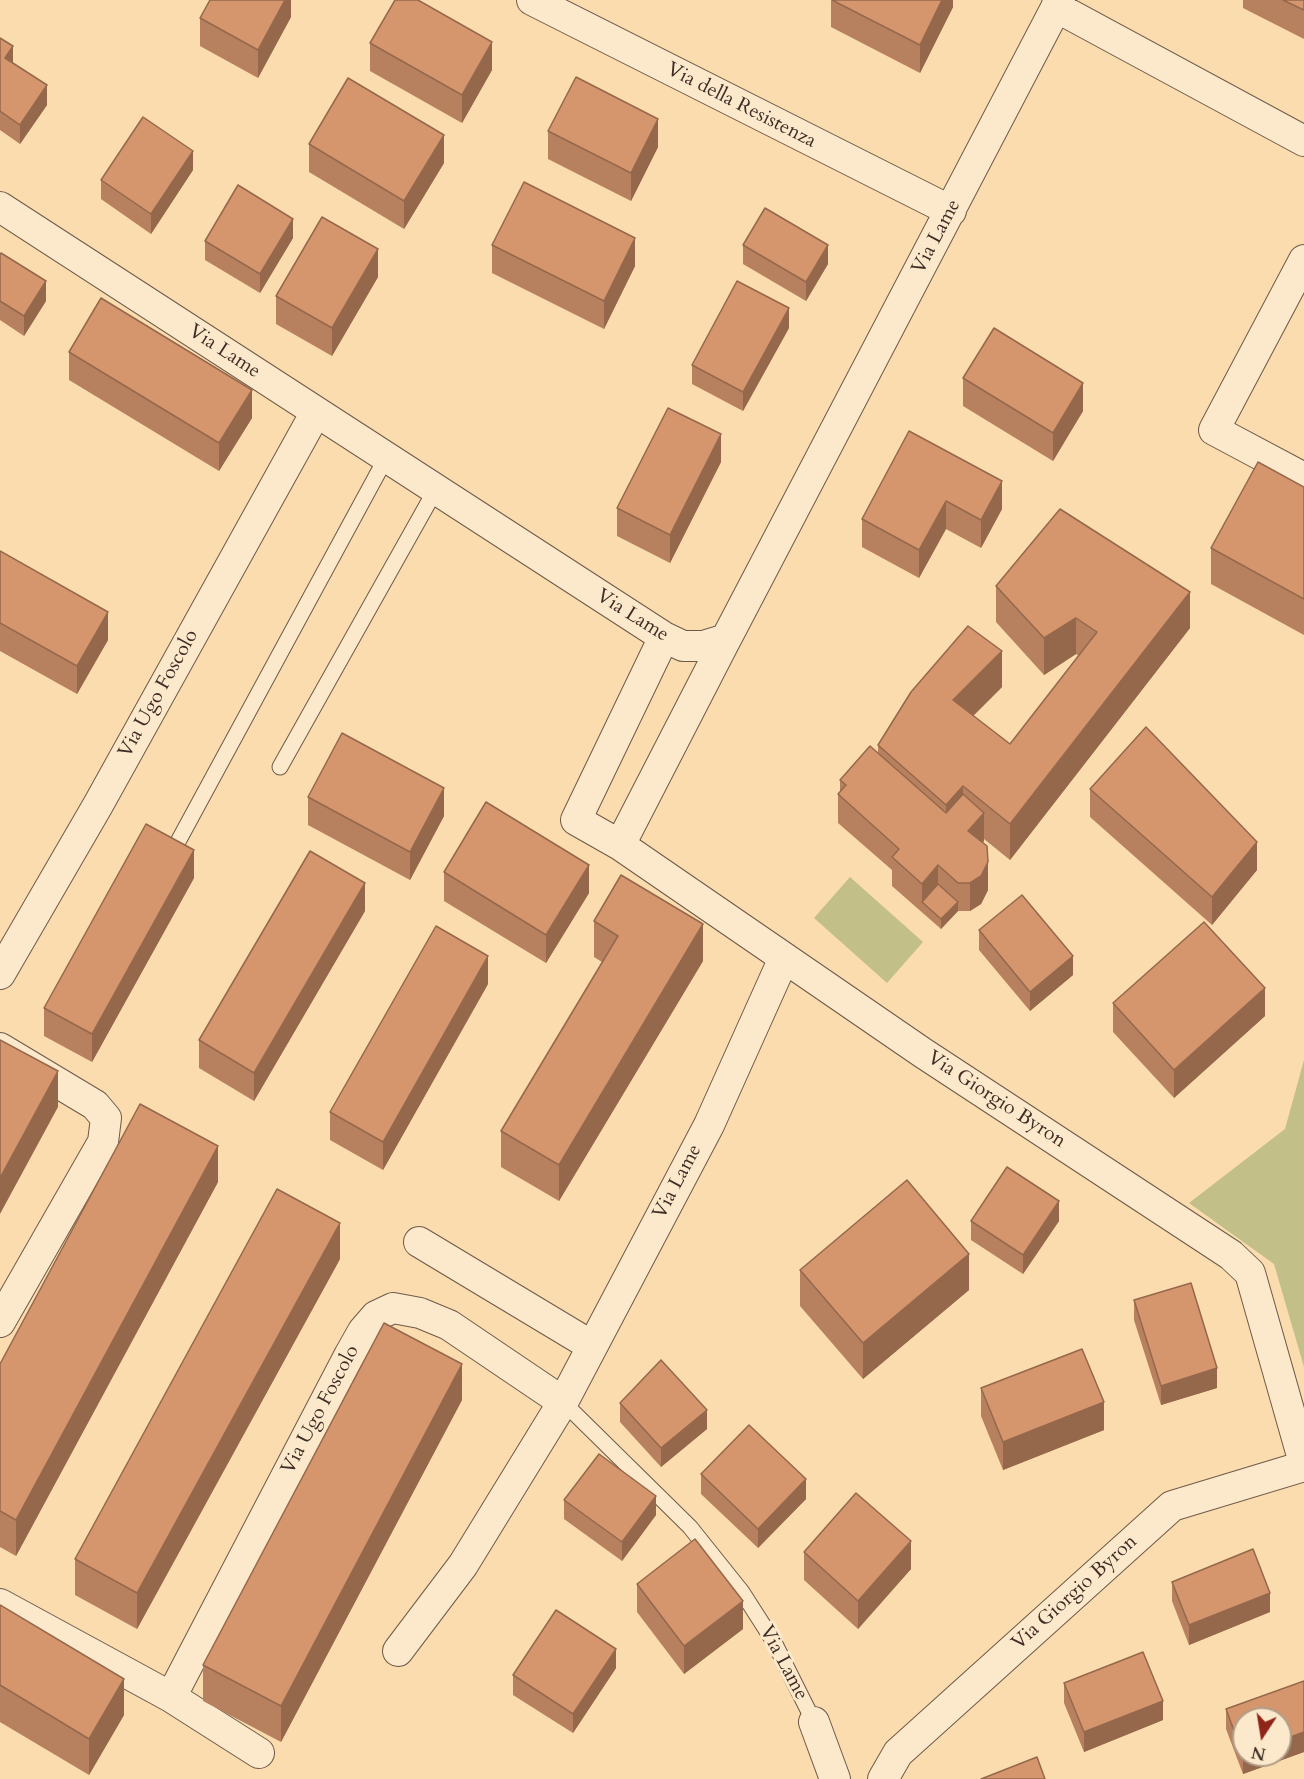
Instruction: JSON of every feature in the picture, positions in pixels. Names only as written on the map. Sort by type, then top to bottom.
[{"type":"street","name":"Via della Resistenza","points":[[532,0],[951,211]]},
{"type":"street","name":"Via Lame","points":[[0,207],[664,638],[683,646],[703,646],[726,639],[1058,4]]},
{"type":"street","points":[[1058,4],[1304,141]]},
{"type":"street","points":[[1304,260],[1214,430],[1304,478]]},
{"type":"street","name":"Via Ugo Foscolo","points":[[0,974],[98,805],[316,412]]},
{"type":"street","name":"Via Giorgio Byron","points":[[664,638],[576,820],[620,845],[923,1053],[1231,1255],[1250,1273],[1304,1465],[1172,1506],[898,1753],[883,1779]]},
{"type":"street","points":[[620,845],[726,639]]},
{"type":"street","name":"Via Lame","points":[[398,1651],[463,1565],[563,1402],[709,1125],[784,958]]},
{"type":"street","points":[[0,1048],[95,1105],[106,1118],[103,1142],[0,1323]]},
{"type":"street","points":[[419,1242],[592,1346]]},
{"type":"street","name":"Via Ugo Foscolo","points":[[171,1697],[350,1354],[376,1316],[393,1308],[420,1313],[449,1325],[563,1402]]},
{"type":"street","points":[[0,1604],[171,1697],[259,1753]]},
{"type":"street","name":"Via Lame","points":[[814,1722],[836,1779]]},
{"type":"lane","points":[[174,849],[386,458]]},
{"type":"lane","points":[[280,767],[436,489]]},
{"type":"lane","name":"Via Lame","points":[[563,1402],[690,1527],[736,1584],[774,1642],[814,1722]]},
{"type":"shaded area","points":[[850,877],[923,942],[887,983],[814,918]]},
{"type":"shaded area","points":[[1304,1060],[1304,1367],[1274,1264],[1189,1203],[1285,1129]]},
{"type":"building","points":[[210,0],[285,0],[258,50],[200,18]]},
{"type":"building","points":[[395,0],[418,0],[492,42],[462,95],[370,43]]},
{"type":"building","points":[[832,0],[942,0],[920,45]]},
{"type":"building","points":[[1283,0],[1304,0],[1304,10]]},
{"type":"building","points":[[0,38],[13,46],[5,58],[47,85],[20,125],[0,111]]},
{"type":"building","points":[[576,77],[658,119],[631,173],[548,131]]},
{"type":"building","points":[[348,78],[444,135],[404,201],[309,144]]},
{"type":"building","points":[[143,117],[193,151],[151,214],[101,180]]},
{"type":"building","points":[[524,182],[635,238],[604,301],[492,245]]},
{"type":"building","points":[[238,185],[293,219],[260,274],[205,241]]},
{"type":"building","points":[[765,208],[828,245],[806,282],[743,245]]},
{"type":"building","points":[[322,217],[378,249],[332,328],[276,296]]},
{"type":"building","points":[[1,253],[46,281],[24,316],[0,301]]},
{"type":"building","points":[[737,281],[789,308],[743,392],[692,365]]},
{"type":"building","points":[[101,298],[252,390],[219,443],[69,352]]},
{"type":"building","points":[[994,328],[1083,383],[1053,433],[963,378]]},
{"type":"building","points":[[668,408],[721,434],[670,535],[617,508]]},
{"type":"building","points":[[909,431],[1002,481],[981,520],[946,501],[919,550],[862,519]]},
{"type":"building","points":[[1258,462],[1304,487],[1304,599],[1211,548]]},
{"type":"building","points":[[1060,509],[1190,592],[1010,824],[963,786],[946,805],[878,745],[911,692],[968,626],[1002,651],[953,700],[1010,744],[1097,632],[1076,618],[1044,638],[996,586]]},
{"type":"building","points":[[0,551],[108,612],[77,666],[0,623]]},
{"type":"building","points":[[1146,727],[1257,842],[1212,897],[1090,789]]},
{"type":"building","points":[[342,733],[444,788],[410,852],[308,797]]},
{"type":"building","points":[[870,746],[946,813],[963,794],[984,813],[968,831],[987,846],[988,862],[981,876],[970,883],[958,883],[938,865],[922,884],[892,857],[899,849],[838,794],[846,785],[840,780]]},
{"type":"building","points":[[486,802],[589,865],[546,935],[444,872]]},
{"type":"building","points":[[146,824],[194,850],[92,1034],[44,1008]]},
{"type":"building","points":[[310,851],[365,883],[254,1073],[199,1040]]},
{"type":"building","points":[[621,875],[703,924],[559,1165],[501,1131],[618,936],[594,921]]},
{"type":"building","points":[[938,884],[958,902],[941,919],[922,902]]},
{"type":"building","points":[[1022,895],[1073,956],[1030,992],[979,930]]},
{"type":"building","points":[[1204,922],[1265,988],[1174,1070],[1113,1003]]},
{"type":"building","points":[[436,926],[488,956],[383,1142],[330,1112]]},
{"type":"building","points":[[0,1040],[58,1071],[0,1178]]},
{"type":"building","points":[[140,1104],[218,1146],[16,1520],[0,1511],[0,1364]]},
{"type":"building","points":[[1007,1167],[1059,1201],[1023,1255],[971,1221]]},
{"type":"building","points":[[907,1180],[969,1254],[863,1343],[800,1270]]},
{"type":"building","points":[[277,1189],[340,1223],[137,1593],[75,1559]]},
{"type":"building","points":[[1191,1283],[1217,1368],[1161,1386],[1134,1300]]},
{"type":"building","points":[[384,1323],[462,1364],[281,1706],[203,1665]]},
{"type":"building","points":[[1082,1349],[1104,1402],[1003,1442],[981,1388]]},
{"type":"building","points":[[661,1360],[707,1410],[661,1448],[620,1403]]},
{"type":"building","points":[[749,1425],[806,1479],[758,1529],[701,1474]]},
{"type":"building","points":[[599,1454],[656,1496],[622,1542],[564,1500]]},
{"type":"building","points":[[856,1493],[911,1541],[858,1601],[804,1552]]},
{"type":"building","points":[[695,1539],[743,1601],[684,1646],[637,1584]]},
{"type":"building","points":[[1253,1549],[1270,1593],[1189,1625],[1172,1582]]},
{"type":"building","points":[[0,1605],[124,1679],[89,1739],[0,1685]]},
{"type":"building","points":[[556,1610],[616,1649],[573,1714],[513,1675]]},
{"type":"building","points":[[1143,1652],[1163,1701],[1084,1732],[1064,1683]]},
{"type":"building","points":[[1304,1681],[1304,1732],[1292,1736],[1292,1707],[1232,1707],[1232,1725],[1226,1709]]},
{"type":"building","points":[[1037,1757],[1045,1779],[981,1779]]}]
